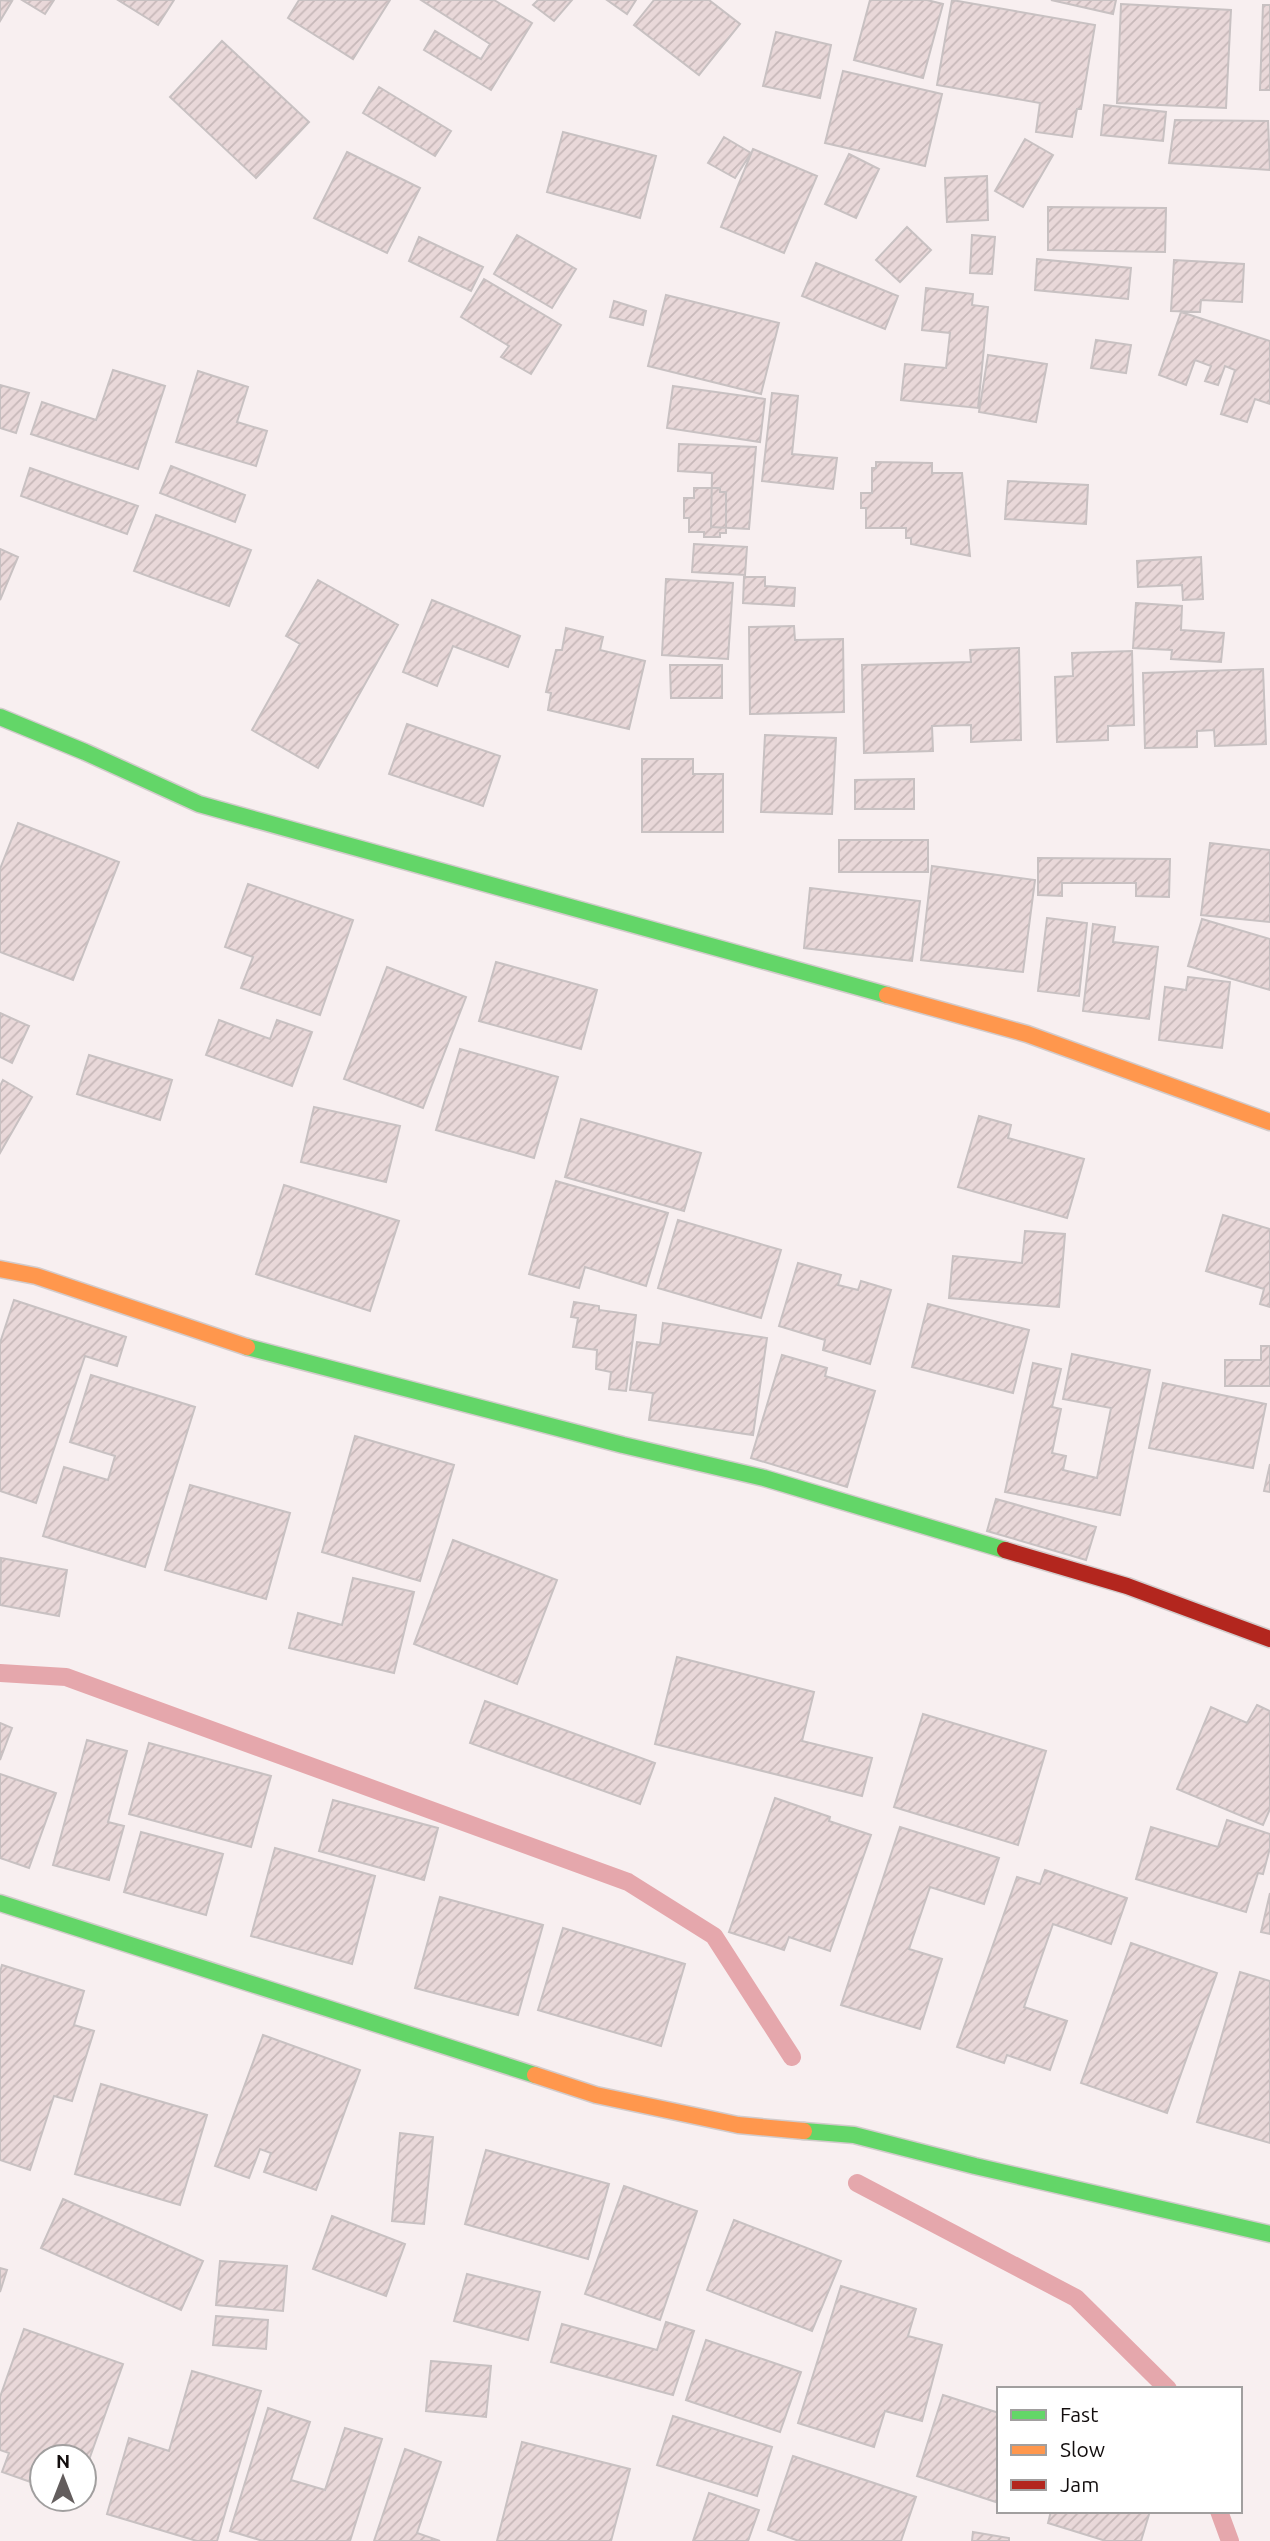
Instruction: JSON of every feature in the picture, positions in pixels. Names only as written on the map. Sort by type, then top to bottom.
[{"type":"street","points":[[0,717],[199,804],[1027,1034],[1270,1122]]},
{"type":"street","points":[[0,1269],[36,1276],[248,1347],[623,1445],[764,1478],[1127,1586],[1270,1639]]},
{"type":"street","points":[[0,1903],[596,2095],[738,2125],[854,2135],[975,2166],[1270,2234]]},
{"type":"building","points":[[0,0],[12,1],[0,21]]},
{"type":"building","points":[[22,0],[54,0],[45,14]]},
{"type":"building","points":[[118,0],[174,0],[158,25]]},
{"type":"building","points":[[299,0],[390,0],[353,59],[288,18]]},
{"type":"building","points":[[421,0],[494,0],[532,23],[491,90],[424,50],[435,31],[481,59],[490,44]]},
{"type":"building","points":[[538,0],[572,0],[554,21],[533,5]]},
{"type":"building","points":[[607,0],[636,0],[627,14]]},
{"type":"building","points":[[654,0],[709,0],[740,24],[699,75],[634,25]]},
{"type":"building","points":[[870,0],[927,0],[943,4],[923,78],[854,60]]},
{"type":"building","points":[[952,0],[1095,25],[1081,109],[1077,109],[1072,137],[1036,132],[1040,103],[937,85]]},
{"type":"building","points":[[1051,0],[1116,0],[1113,14]]},
{"type":"building","points":[[1121,4],[1231,10],[1226,108],[1117,103]]},
{"type":"building","points":[[1263,5],[1270,5],[1270,90],[1260,90]]},
{"type":"building","points":[[776,32],[831,45],[820,98],[763,86]]},
{"type":"building","points":[[222,41],[309,122],[256,178],[170,97]]},
{"type":"building","points":[[843,71],[942,94],[925,166],[825,143]]},
{"type":"building","points":[[379,87],[451,131],[435,156],[363,113]]},
{"type":"building","points":[[1104,105],[1166,112],[1163,141],[1101,135]]},
{"type":"building","points":[[1175,120],[1268,121],[1270,170],[1169,163]]},
{"type":"building","points":[[563,132],[656,156],[640,218],[547,192]]},
{"type":"building","points":[[724,137],[751,153],[735,178],[708,163]]},
{"type":"building","points":[[1025,139],[1053,155],[1023,207],[995,191]]},
{"type":"building","points":[[753,149],[817,176],[784,253],[721,227]]},
{"type":"building","points":[[347,152],[420,188],[387,253],[314,218]]},
{"type":"building","points":[[849,154],[879,169],[856,218],[825,204]]},
{"type":"building","points":[[987,176],[988,220],[947,222],[945,178]]},
{"type":"building","points":[[1048,207],[1166,208],[1165,252],[1048,250]]},
{"type":"building","points":[[907,227],[931,250],[900,282],[876,260]]},
{"type":"building","points":[[517,235],[576,269],[552,308],[494,274]]},
{"type":"building","points":[[972,235],[995,237],[992,274],[970,273]]},
{"type":"building","points":[[419,237],[483,267],[471,291],[409,261]]},
{"type":"building","points":[[1037,259],[1131,268],[1128,299],[1035,290]]},
{"type":"building","points":[[1174,260],[1244,264],[1242,302],[1201,300],[1200,312],[1171,311]]},
{"type":"building","points":[[816,263],[898,296],[885,329],[802,296]]},
{"type":"building","points":[[484,279],[561,325],[531,374],[501,357],[509,346],[461,317]]},
{"type":"building","points":[[926,288],[973,294],[972,305],[988,307],[978,408],[901,400],[905,364],[946,368],[950,333],[922,330]]},
{"type":"building","points":[[666,295],[779,323],[761,394],[648,366]]},
{"type":"building","points":[[614,301],[646,311],[643,325],[610,317]]},
{"type":"building","points":[[1181,312],[1270,341],[1270,404],[1255,399],[1247,422],[1221,414],[1235,370],[1225,366],[1218,385],[1205,381],[1211,366],[1195,360],[1186,385],[1159,375]]},
{"type":"building","points":[[1096,340],[1131,345],[1126,373],[1091,368]]},
{"type":"building","points":[[988,355],[1047,364],[1036,422],[979,412]]},
{"type":"building","points":[[113,370],[165,386],[138,469],[31,434],[42,402],[96,420]]},
{"type":"building","points":[[198,371],[248,387],[237,422],[267,431],[256,466],[176,442]]},
{"type":"building","points":[[0,385],[29,393],[16,433],[0,428]]},
{"type":"building","points":[[673,386],[765,399],[760,442],[667,428]]},
{"type":"building","points":[[772,393],[798,396],[792,454],[837,458],[833,489],[762,481]]},
{"type":"building","points":[[679,444],[756,447],[749,529],[711,527],[712,473],[678,471]]},
{"type":"building","points":[[876,462],[932,463],[932,473],[962,473],[970,556],[911,544],[911,538],[906,538],[906,528],[866,528],[866,508],[861,508],[861,493],[872,493],[872,468],[876,468]]},
{"type":"building","points":[[171,466],[245,495],[235,522],[160,493]]},
{"type":"building","points":[[30,468],[138,506],[127,534],[21,496]]},
{"type":"building","points":[[1008,481],[1088,485],[1086,524],[1005,519]]},
{"type":"building","points":[[694,488],[720,488],[720,492],[726,492],[726,533],[720,533],[720,537],[704,537],[704,532],[689,532],[689,518],[684,518],[684,498],[694,498]]},
{"type":"building","points":[[156,515],[251,550],[229,606],[134,571]]},
{"type":"building","points":[[694,544],[747,547],[745,575],[692,572]]},
{"type":"building","points":[[0,549],[18,557],[0,600]]},
{"type":"building","points":[[1201,557],[1203,599],[1183,600],[1182,585],[1138,587],[1137,561]]},
{"type":"building","points":[[744,577],[765,577],[765,586],[795,588],[794,606],[743,603]]},
{"type":"building","points":[[666,579],[733,583],[728,659],[662,655]]},
{"type":"building","points":[[318,580],[398,625],[318,768],[252,730],[300,644],[286,636]]},
{"type":"building","points":[[432,600],[520,636],[508,667],[453,646],[437,686],[403,672]]},
{"type":"building","points":[[1136,603],[1182,606],[1181,630],[1224,633],[1221,662],[1171,659],[1172,650],[1133,648]]},
{"type":"building","points":[[794,626],[795,640],[843,639],[844,712],[750,714],[749,627]]},
{"type":"building","points":[[566,628],[603,637],[600,650],[645,661],[629,729],[548,710],[551,693],[546,692],[556,650],[562,650]]},
{"type":"building","points":[[1019,648],[1021,740],[971,742],[971,725],[932,726],[933,751],[864,753],[862,665],[971,662],[970,650]]},
{"type":"building","points":[[1132,651],[1134,725],[1108,726],[1108,740],[1057,742],[1055,677],[1073,676],[1072,653]]},
{"type":"building","points":[[670,665],[722,665],[722,698],[671,698]]},
{"type":"building","points":[[1263,669],[1266,744],[1215,746],[1214,730],[1197,731],[1197,747],[1145,748],[1143,673]]},
{"type":"building","points":[[407,724],[500,756],[483,806],[389,774]]},
{"type":"building","points":[[765,735],[836,738],[832,814],[761,812]]},
{"type":"building","points":[[642,759],[693,759],[693,774],[723,774],[723,832],[642,832]]},
{"type":"building","points":[[914,779],[914,809],[855,809],[855,780]]},
{"type":"building","points":[[18,823],[119,862],[73,980],[0,952],[0,869]]},
{"type":"building","points":[[839,840],[928,840],[928,872],[839,872]]},
{"type":"building","points":[[1210,843],[1270,850],[1270,922],[1201,915]]},
{"type":"building","points":[[1038,858],[1170,859],[1169,897],[1136,896],[1136,883],[1062,883],[1062,896],[1038,895]]},
{"type":"building","points":[[932,866],[1035,880],[1023,972],[921,960]]},
{"type":"building","points":[[248,884],[353,920],[320,1015],[241,988],[253,957],[225,947]]},
{"type":"building","points":[[810,888],[920,901],[912,961],[804,948]]},
{"type":"building","points":[[1047,918],[1087,923],[1079,996],[1038,991]]},
{"type":"building","points":[[1202,919],[1270,939],[1270,990],[1188,966]]},
{"type":"building","points":[[1093,924],[1115,927],[1113,942],[1158,947],[1149,1019],[1083,1011]]},
{"type":"building","points":[[496,962],[597,990],[581,1049],[479,1021]]},
{"type":"building","points":[[387,967],[466,997],[423,1108],[344,1079]]},
{"type":"building","points":[[1188,977],[1230,982],[1222,1048],[1159,1040],[1165,987],[1186,990]]},
{"type":"building","points":[[0,1013],[29,1026],[12,1063],[0,1057]]},
{"type":"building","points":[[219,1020],[270,1039],[277,1020],[312,1032],[292,1086],[206,1055]]},
{"type":"building","points":[[460,1049],[558,1077],[534,1158],[436,1130]]},
{"type":"building","points":[[89,1055],[172,1080],[160,1120],[77,1094]]},
{"type":"building","points":[[3,1080],[32,1097],[0,1153],[0,1086]]},
{"type":"building","points":[[314,1107],[400,1126],[386,1182],[301,1162]]},
{"type":"building","points":[[979,1116],[1011,1125],[1008,1138],[1084,1159],[1067,1218],[958,1187]]},
{"type":"building","points":[[581,1119],[701,1153],[684,1211],[565,1177]]},
{"type":"building","points":[[556,1181],[668,1213],[646,1286],[585,1267],[579,1288],[529,1274]]},
{"type":"building","points":[[284,1185],[399,1221],[370,1311],[256,1274]]},
{"type":"building","points":[[1223,1215],[1270,1229],[1270,1307],[1260,1304],[1264,1289],[1206,1271]]},
{"type":"building","points":[[678,1220],[781,1250],[761,1318],[658,1288]]},
{"type":"building","points":[[1025,1231],[1065,1234],[1059,1307],[949,1298],[953,1256],[1022,1263]]},
{"type":"building","points":[[798,1263],[841,1275],[838,1285],[858,1290],[861,1281],[891,1290],[870,1364],[823,1350],[825,1340],[779,1326]]},
{"type":"building","points":[[14,1300],[126,1337],[117,1366],[85,1356],[36,1503],[0,1491],[0,1343]]},
{"type":"building","points":[[574,1302],[599,1306],[599,1310],[636,1315],[626,1391],[609,1389],[611,1372],[596,1369],[597,1350],[573,1347],[578,1318],[571,1317]]},
{"type":"building","points":[[928,1304],[1029,1330],[1013,1393],[912,1367]]},
{"type":"building","points":[[663,1323],[767,1338],[753,1435],[649,1420],[653,1393],[630,1390],[637,1342],[660,1345]]},
{"type":"building","points":[[1261,1346],[1270,1346],[1270,1386],[1225,1386],[1225,1360],[1261,1360]]},
{"type":"building","points":[[1072,1354],[1150,1370],[1120,1515],[1005,1492],[1033,1363],[1061,1369],[1052,1407],[1061,1409],[1052,1453],[1066,1456],[1063,1470],[1097,1478],[1111,1408],[1063,1399]]},
{"type":"building","points":[[782,1355],[827,1368],[825,1376],[875,1391],[847,1487],[751,1458]]},
{"type":"building","points":[[91,1375],[195,1407],[145,1567],[43,1536],[64,1467],[108,1480],[115,1456],[70,1442]]},
{"type":"building","points":[[1163,1383],[1266,1404],[1253,1468],[1149,1448]]},
{"type":"building","points":[[355,1436],[454,1465],[420,1581],[322,1552]]},
{"type":"building","points":[[1270,1464],[1270,1492],[1264,1491]]},
{"type":"building","points":[[190,1485],[290,1513],[266,1599],[165,1570]]},
{"type":"building","points":[[996,1499],[1096,1527],[1086,1560],[987,1531]]},
{"type":"building","points":[[453,1540],[557,1580],[517,1684],[414,1644]]},
{"type":"building","points":[[1,1558],[67,1570],[59,1616],[0,1605]]},
{"type":"building","points":[[353,1578],[414,1592],[394,1673],[289,1648],[298,1613],[342,1625]]},
{"type":"building","points":[[677,1657],[814,1692],[802,1741],[872,1758],[862,1796],[655,1744]]},
{"type":"building","points":[[485,1701],[655,1763],[640,1804],[470,1743]]},
{"type":"building","points":[[1257,1705],[1270,1711],[1270,1809],[1263,1825],[1177,1789],[1211,1707],[1247,1723]]},
{"type":"building","points":[[923,1714],[1046,1751],[1018,1845],[894,1807]]},
{"type":"building","points":[[0,1723],[12,1728],[0,1760]]},
{"type":"building","points":[[87,1740],[127,1751],[108,1822],[124,1826],[109,1880],[53,1865]]},
{"type":"building","points":[[149,1743],[271,1776],[251,1847],[129,1814]]},
{"type":"building","points":[[0,1774],[56,1793],[29,1868],[0,1858]]},
{"type":"building","points":[[775,1798],[871,1835],[830,1951],[789,1937],[784,1950],[729,1932]]},
{"type":"building","points":[[333,1800],[438,1828],[424,1880],[319,1851]]},
{"type":"building","points":[[1227,1820],[1270,1834],[1270,1848],[1263,1874],[1258,1873],[1246,1912],[1136,1879],[1151,1827],[1218,1847]]},
{"type":"building","points":[[900,1827],[999,1858],[984,1904],[930,1887],[909,1949],[942,1959],[920,2029],[841,2005]]},
{"type":"building","points":[[141,1832],[223,1854],[206,1915],[124,1892]]},
{"type":"building","points":[[275,1848],[375,1876],[352,1964],[251,1936]]},
{"type":"building","points":[[1045,1870],[1127,1898],[1111,1944],[1053,1924],[1024,2007],[1067,2021],[1050,2070],[1007,2055],[1004,2063],[957,2047],[1017,1877],[1040,1884]]},
{"type":"building","points":[[1270,1893],[1270,1934],[1261,1932]]},
{"type":"building","points":[[440,1897],[543,1925],[518,2015],[415,1988]]},
{"type":"building","points":[[563,1928],[685,1964],[661,2046],[538,2010]]},
{"type":"building","points":[[1131,1943],[1217,1973],[1167,2113],[1081,2083]]},
{"type":"building","points":[[2,1965],[84,1991],[74,2025],[94,2031],[72,2101],[54,2096],[30,2170],[0,2160]]},
{"type":"building","points":[[1240,1972],[1270,1981],[1270,2143],[1197,2122]]},
{"type":"building","points":[[263,2035],[360,2070],[316,2190],[264,2172],[271,2153],[260,2149],[249,2178],[215,2166]]},
{"type":"building","points":[[101,2084],[207,2115],[180,2205],[75,2174]]},
{"type":"building","points":[[400,2133],[433,2137],[424,2224],[392,2221]]},
{"type":"building","points":[[486,2150],[609,2184],[588,2259],[465,2224]]},
{"type":"building","points":[[624,2186],[697,2211],[660,2320],[585,2294]]},
{"type":"building","points":[[63,2199],[203,2261],[181,2310],[41,2248]]},
{"type":"building","points":[[332,2216],[405,2244],[386,2296],[313,2269]]},
{"type":"building","points":[[734,2220],[841,2261],[812,2331],[707,2290]]},
{"type":"building","points":[[220,2261],[287,2266],[283,2311],[216,2305]]},
{"type":"building","points":[[0,2268],[7,2270],[0,2292]]},
{"type":"building","points":[[467,2274],[540,2292],[528,2340],[454,2321]]},
{"type":"building","points":[[841,2286],[916,2309],[908,2336],[942,2345],[922,2421],[885,2411],[874,2447],[798,2423]]},
{"type":"building","points":[[216,2316],[268,2320],[266,2349],[213,2345]]},
{"type":"building","points":[[666,2322],[694,2331],[673,2395],[551,2362],[562,2324],[657,2350]]},
{"type":"building","points":[[24,2329],[123,2364],[95,2443],[28,2443],[28,2481],[2,2472],[9,2453],[0,2450],[0,2397]]},
{"type":"building","points":[[706,2340],[801,2372],[780,2432],[686,2400]]},
{"type":"building","points":[[431,2361],[491,2366],[486,2417],[426,2411]]},
{"type":"building","points":[[192,2371],[261,2391],[217,2541],[197,2541],[107,2514],[129,2438],[169,2451]]},
{"type":"building","points":[[943,2395],[997,2412],[997,2502],[917,2476]]},
{"type":"building","points":[[268,2408],[310,2422],[291,2480],[325,2490],[345,2428],[382,2439],[350,2541],[263,2541],[230,2531]]},
{"type":"building","points":[[673,2416],[772,2447],[757,2496],[657,2465]]},
{"type":"building","points":[[522,2442],[630,2469],[611,2541],[497,2541]]},
{"type":"building","points":[[405,2449],[441,2462],[417,2533],[440,2541],[374,2541]]},
{"type":"building","points":[[793,2456],[916,2497],[901,2541],[799,2541],[768,2530]]},
{"type":"building","points":[[709,2493],[759,2510],[748,2541],[693,2541]]},
{"type":"building","points":[[1050,2513],[1149,2513],[1141,2541],[1106,2541],[1048,2523]]},
{"type":"building","points":[[973,2532],[1009,2538],[1009,2541],[972,2541]]},
{"type":"waterway","points":[[0,1673],[66,1677],[628,1882],[714,1936],[792,2057]]},
{"type":"waterway","points":[[857,2183],[1076,2298],[1166,2387]]},
{"type":"waterway","points":[[1220,2513],[1230,2541]]},
{"type":"traffic: fast","points":[[0,717],[199,804],[887,995]]},
{"type":"traffic: fast","points":[[247,1347],[623,1445],[764,1478],[1005,1550]]},
{"type":"traffic: fast","points":[[0,1903],[535,2075]]},
{"type":"traffic: fast","points":[[804,2131],[854,2135],[975,2166],[1270,2234]]},
{"type":"traffic: slow","points":[[887,995],[1027,1034],[1270,1122]]},
{"type":"traffic: slow","points":[[0,1269],[36,1276],[247,1347]]},
{"type":"traffic: slow","points":[[535,2075],[596,2095],[738,2125],[804,2131]]},
{"type":"traffic: jam","points":[[1005,1550],[1127,1586],[1270,1639]]}]
